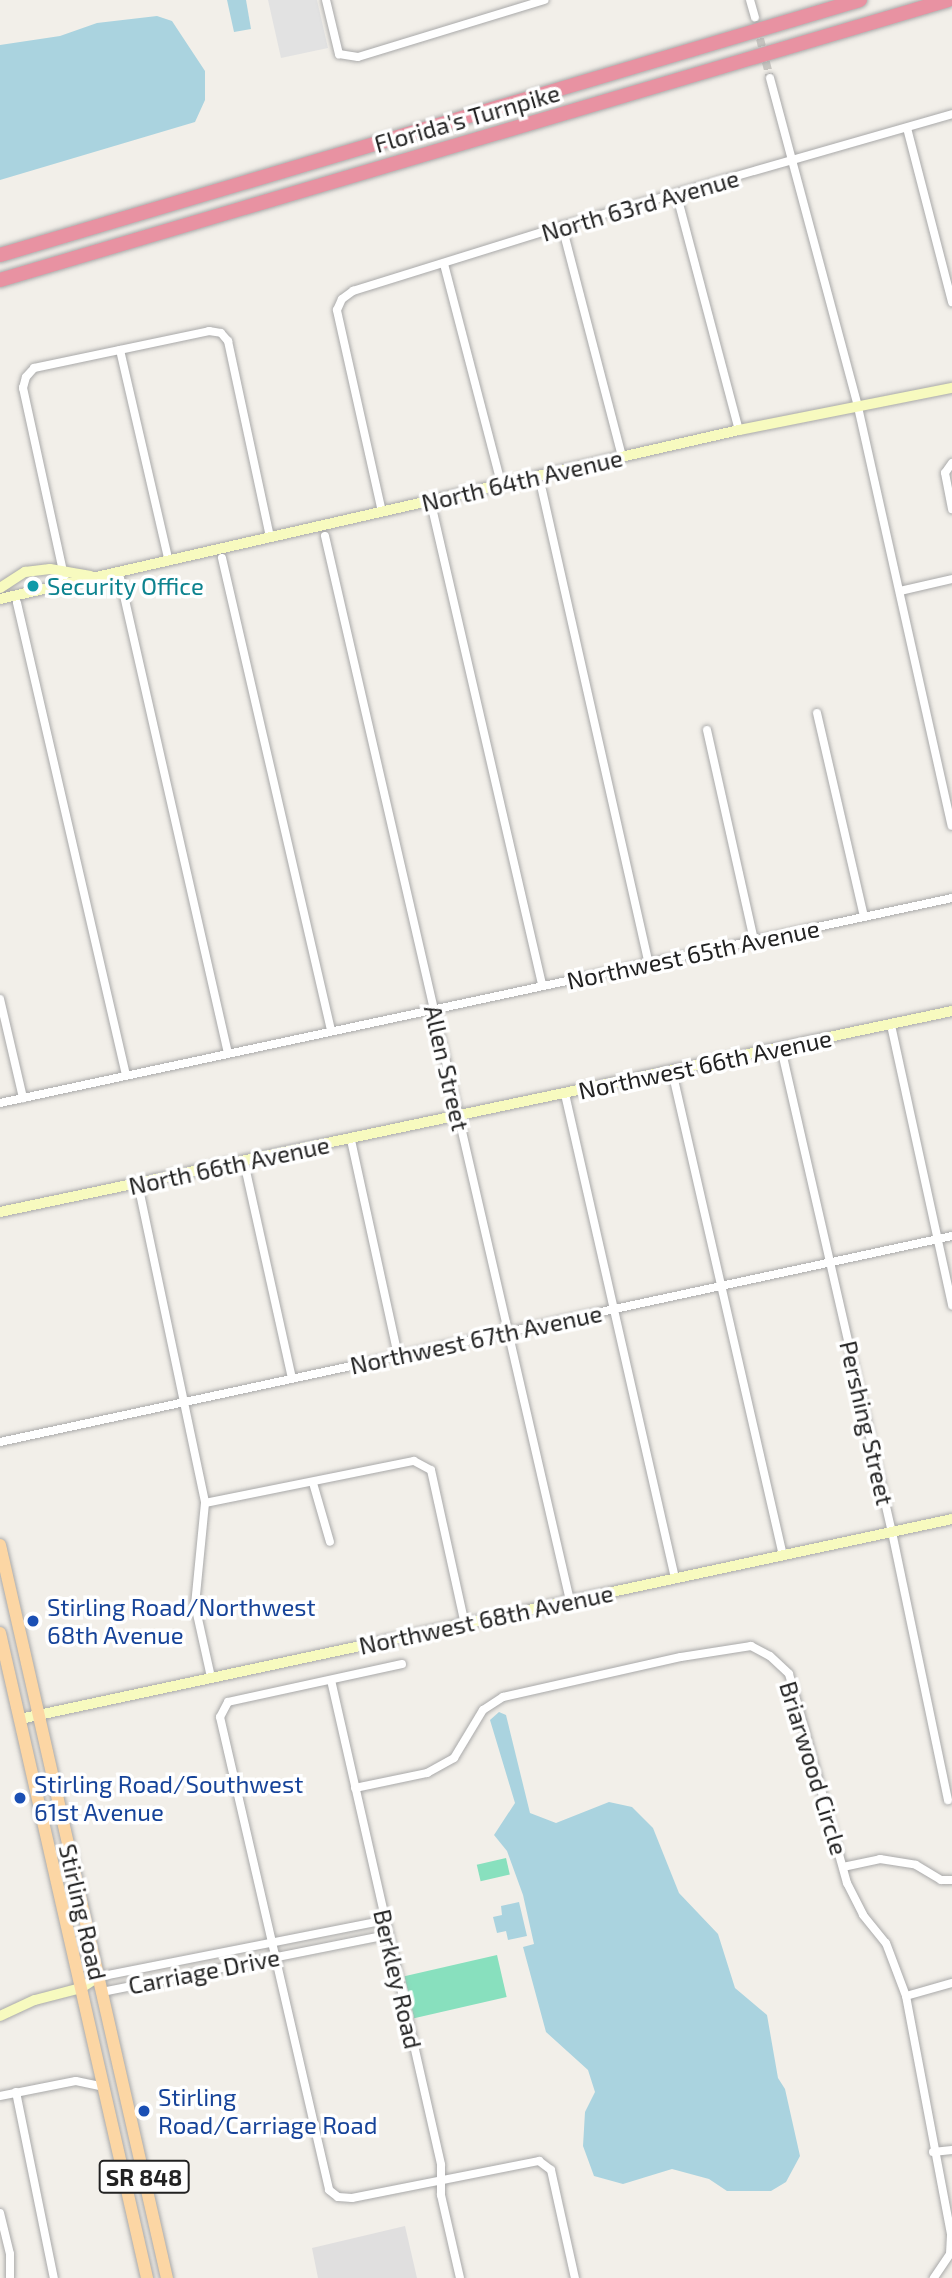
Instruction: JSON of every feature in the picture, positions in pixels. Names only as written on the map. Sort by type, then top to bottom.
[{"type":"highway","name":"Florida's Turnpike","points":[[0,255],[860,0]]},
{"type":"highway","name":"Florida's Turnpike","points":[[0,280],[947,0]]},
{"type":"main road","name":"Stirling Road","points":[[0,1545],[167,2275]]},
{"type":"main road","name":"Stirling Road","points":[[0,1633],[147,2277]]},
{"type":"main road","points":[[147,2277],[167,2275]]},
{"type":"street","points":[[326,0],[339,54],[358,57],[544,0]]},
{"type":"street","points":[[750,0],[755,17]]},
{"type":"street","points":[[770,78],[858,407],[952,826]]},
{"type":"street","name":"North 63rd Avenue","points":[[382,512],[337,310],[353,292],[562,226],[677,196],[952,114]]},
{"type":"street","points":[[907,128],[952,302]]},
{"type":"street","points":[[677,196],[739,430]]},
{"type":"street","points":[[562,226],[622,456]]},
{"type":"street","points":[[444,264],[502,486]]},
{"type":"street","points":[[66,585],[23,388],[26,377],[34,368],[209,331],[221,333],[228,341],[270,537]]},
{"type":"street","points":[[120,350],[168,558]]},
{"type":"street","name":"North 64th Avenue","points":[[0,599],[168,558],[502,486],[622,456],[952,387]]},
{"type":"street","points":[[952,463],[945,472],[952,509]]},
{"type":"street","points":[[542,490],[649,963]]},
{"type":"street","points":[[433,512],[542,986]]},
{"type":"street","name":"Allen Street","points":[[325,536],[569,1601]]},
{"type":"street","points":[[222,558],[331,1031]]},
{"type":"street","name":"North 64th Avenue","points":[[0,588],[25,572],[63,572],[93,576]]},
{"type":"street","points":[[120,578],[228,1054]]},
{"type":"street","points":[[900,591],[952,579]]},
{"type":"street","points":[[17,603],[126,1076]]},
{"type":"street","points":[[817,713],[864,917]]},
{"type":"street","points":[[707,730],[754,940]]},
{"type":"street","name":"Northwest 65th Avenue","points":[[0,1103],[952,898]]},
{"type":"street","points":[[0,999],[23,1098]]},
{"type":"street","name":"Northwest 66th Avenue","points":[[458,1117],[952,1011]]},
{"type":"street","points":[[891,1025],[952,1305]]},
{"type":"street","name":"Pershing Street","points":[[781,1048],[892,1532],[948,1800]]},
{"type":"street","points":[[672,1071],[783,1555]]},
{"type":"street","points":[[565,1094],[675,1577]]},
{"type":"street","name":"North 66th Avenue","points":[[0,1212],[458,1117]]},
{"type":"street","points":[[351,1140],[398,1355]]},
{"type":"street","points":[[244,1162],[292,1378]]},
{"type":"street","points":[[138,1184],[187,1401],[205,1503],[195,1605],[211,1677]]},
{"type":"street","name":"Northwest 67th Avenue","points":[[0,1442],[952,1236]]},
{"type":"street","points":[[205,1503],[414,1461],[431,1470],[465,1625]]},
{"type":"street","points":[[313,1483],[330,1542]]},
{"type":"street","name":"Northwest 68th Avenue","points":[[20,1718],[952,1519]]},
{"type":"street","name":"Briarwood Circle","points":[[355,1788],[427,1773],[454,1758],[483,1710],[503,1697],[751,1646],[789,1674],[843,1867],[863,1915],[886,1943],[906,1996],[933,2152],[951,2235],[950,2254],[934,2278]]},
{"type":"street","points":[[402,1664],[228,1702],[222,1708],[220,1717],[329,2190],[338,2197],[352,2198],[439,2177],[456,2178],[539,2161],[546,2164],[575,2278]]},
{"type":"street","name":"Berkley Road","points":[[331,1680],[441,2165],[439,2177],[460,2278]]},
{"type":"street","points":[[843,1867],[880,1859],[916,1865],[941,1880],[952,1880]]},
{"type":"street","name":"Carriage Drive","points":[[81,1988],[98,1977],[272,1945],[385,1920]]},
{"type":"street","name":"Carriage Drive","points":[[81,1988],[102,1992],[387,1935]]},
{"type":"street","points":[[138,1970],[140,1983]]},
{"type":"street","points":[[906,1996],[952,1983]]},
{"type":"street","points":[[0,2016],[35,2000],[81,1988]]},
{"type":"street","points":[[0,2096],[76,2081],[104,2087]]},
{"type":"street","points":[[16,2092],[54,2278]]},
{"type":"street","points":[[933,2152],[952,2150]]},
{"type":"street","points":[[0,2213],[10,2254],[10,2278]]},
{"type":"shaded area","points":[[268,0],[317,0],[328,48],[281,58]]},
{"type":"shaded area","points":[[405,2226],[417,2278],[318,2278],[312,2248]]},
{"type":"green space","points":[[506,1858],[510,1875],[481,1881],[477,1865]]},
{"type":"green space","points":[[497,1955],[507,1997],[414,2018],[404,1976]]},
{"type":"water","points":[[227,0],[246,0],[251,29],[234,32]]},
{"type":"water","points":[[157,16],[172,21],[205,71],[205,100],[195,122],[0,180],[0,45],[60,36],[97,23]]},
{"type":"water","points":[[499,1712],[506,1715],[530,1813],[556,1823],[609,1802],[632,1807],[653,1828],[679,1893],[718,1934],[735,1988],[767,2015],[778,2078],[785,2089],[800,2156],[786,2182],[771,2191],[727,2191],[709,2179],[672,2169],[623,2184],[594,2176],[583,2146],[585,2112],[595,2092],[588,2070],[546,2032],[523,1947],[534,1944],[523,1895],[507,1851],[494,1835],[515,1803],[490,1720]]},
{"type":"water","points":[[519,1902],[527,1936],[508,1940],[506,1931],[497,1933],[493,1917],[502,1915],[501,1906]]},
{"type":"tunnel","points":[[757,27],[770,78]]},
{"type":"place","name":"Security Office","points":[[33,586]]},
{"type":"place","name":"Stirling Road/Northwest 68th Avenue","points":[[33,1621]]},
{"type":"place","name":"Stirling Road/Southwest 61st Avenue","points":[[20,1798]]},
{"type":"place","name":"Stirling Road/Carriage Road","points":[[144,2111]]}]
